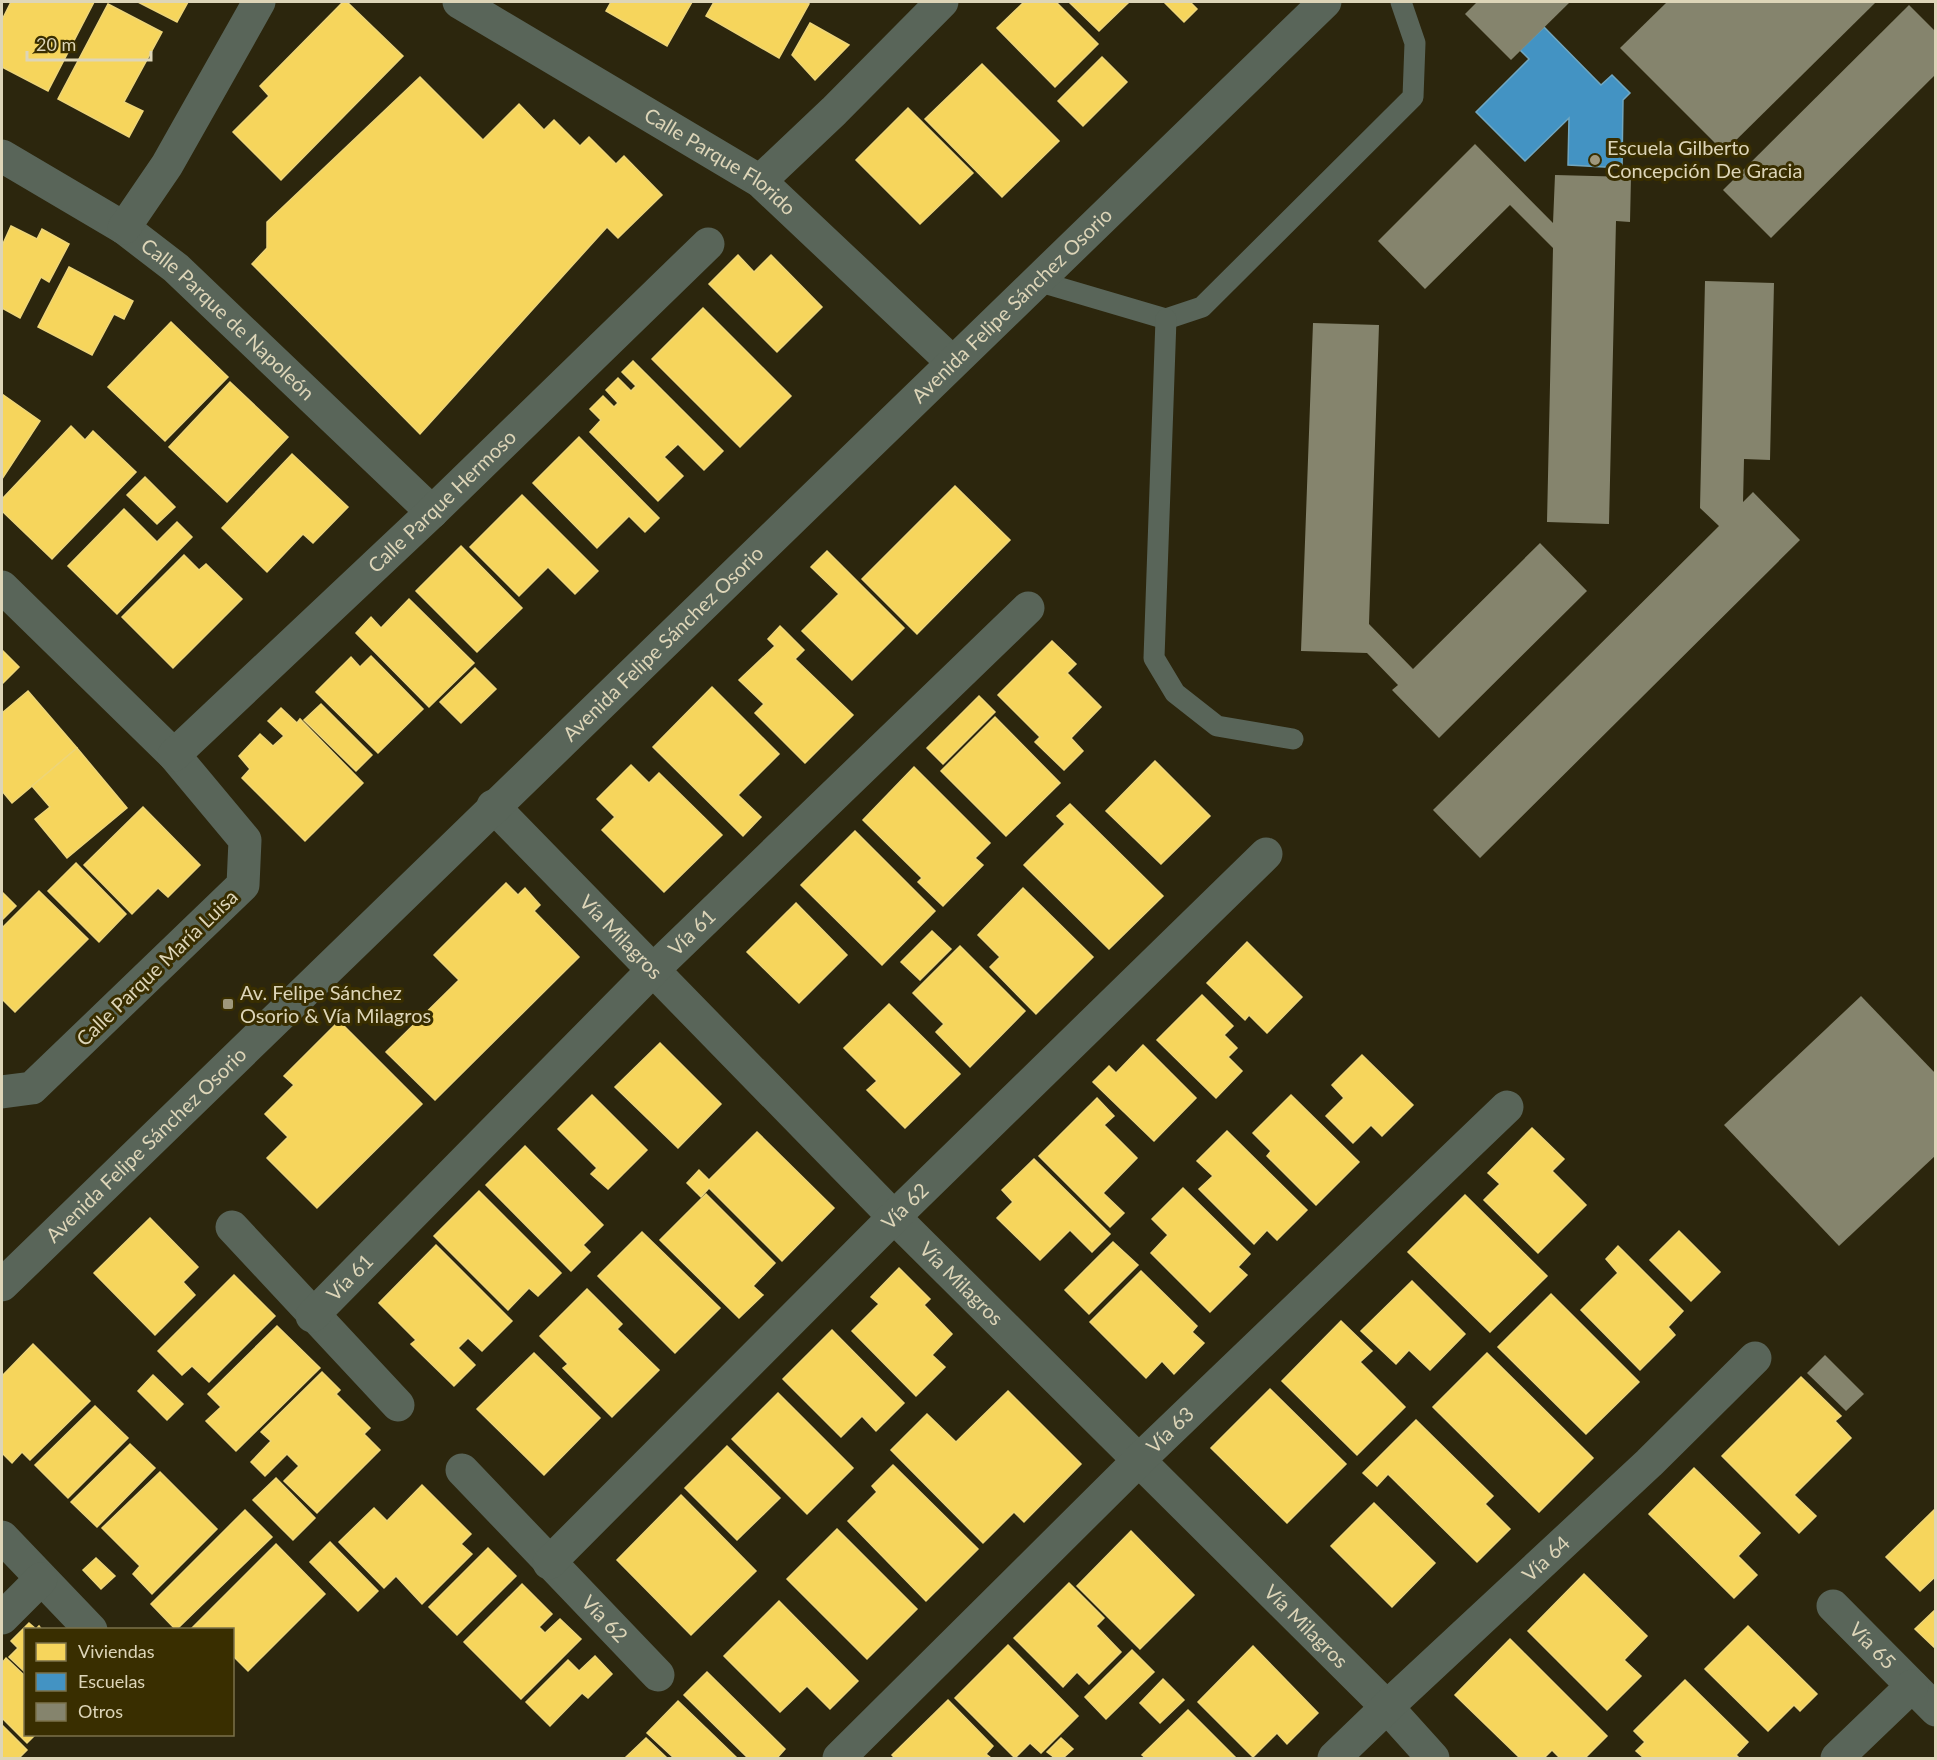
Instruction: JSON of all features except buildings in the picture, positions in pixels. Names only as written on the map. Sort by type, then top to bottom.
[{"type":"street","points":[[124,228],[167,165],[259,2]]},
{"type":"street","name":"Calle Parque Florido","points":[[459,2],[760,181],[952,362]]},
{"type":"street","points":[[760,181],[834,111],[942,2]]},
{"type":"street","name":"Avenida Felipe Sánchez Osorio","points":[[2,1285],[493,806],[1325,2]]},
{"type":"street","name":"Calle Parque de Napoleón","points":[[2,156],[124,228],[176,268],[432,512]]},
{"type":"street","name":"Calle Parque Hermoso","points":[[174,754],[432,512],[708,244]]},
{"type":"street","name":"Calle Parque María Luisa","points":[[2,587],[174,754],[245,840],[243,885],[32,1088],[2,1092]]},
{"type":"street","name":"Vía 61","points":[[312,1316],[653,970],[1028,608]]},
{"type":"street","name":"Vía Milagros","points":[[493,806],[1137,1461],[1387,1707],[1433,1758]]},
{"type":"street","name":"Vía 62","points":[[549,1563],[894,1216],[1266,854]]},
{"type":"street","name":"Vía 63","points":[[839,1758],[1137,1461],[1507,1107]]},
{"type":"street","name":"Vía 61","points":[[232,1227],[312,1316],[398,1405]]},
{"type":"street","name":"Vía 64","points":[[1334,1758],[1649,1463],[1755,1358]]},
{"type":"street","name":"Vía 62","points":[[462,1470],[658,1675]]},
{"type":"street","points":[[2,1537],[90,1628]]},
{"type":"street","points":[[2,1618],[41,1579]]},
{"type":"street","name":"Vía 65","points":[[1833,1606],[1935,1710]]},
{"type":"street","name":"Vía 65","points":[[1837,1758],[1912,1686]]},
{"type":"lane","points":[[1037,281],[1166,319],[1202,308],[1413,97],[1415,43],[1401,2]]},
{"type":"lane","points":[[1166,319],[1154,658],[1175,693],[1217,726],[1293,739]]},
{"type":"place","name":"Escuela Gilberto Concepción De Gracia","points":[[1595,160]]},
{"type":"place","name":"Av. Felipe Sánchez Osorio & Vía Milagros","points":[[228,1004]]}]
